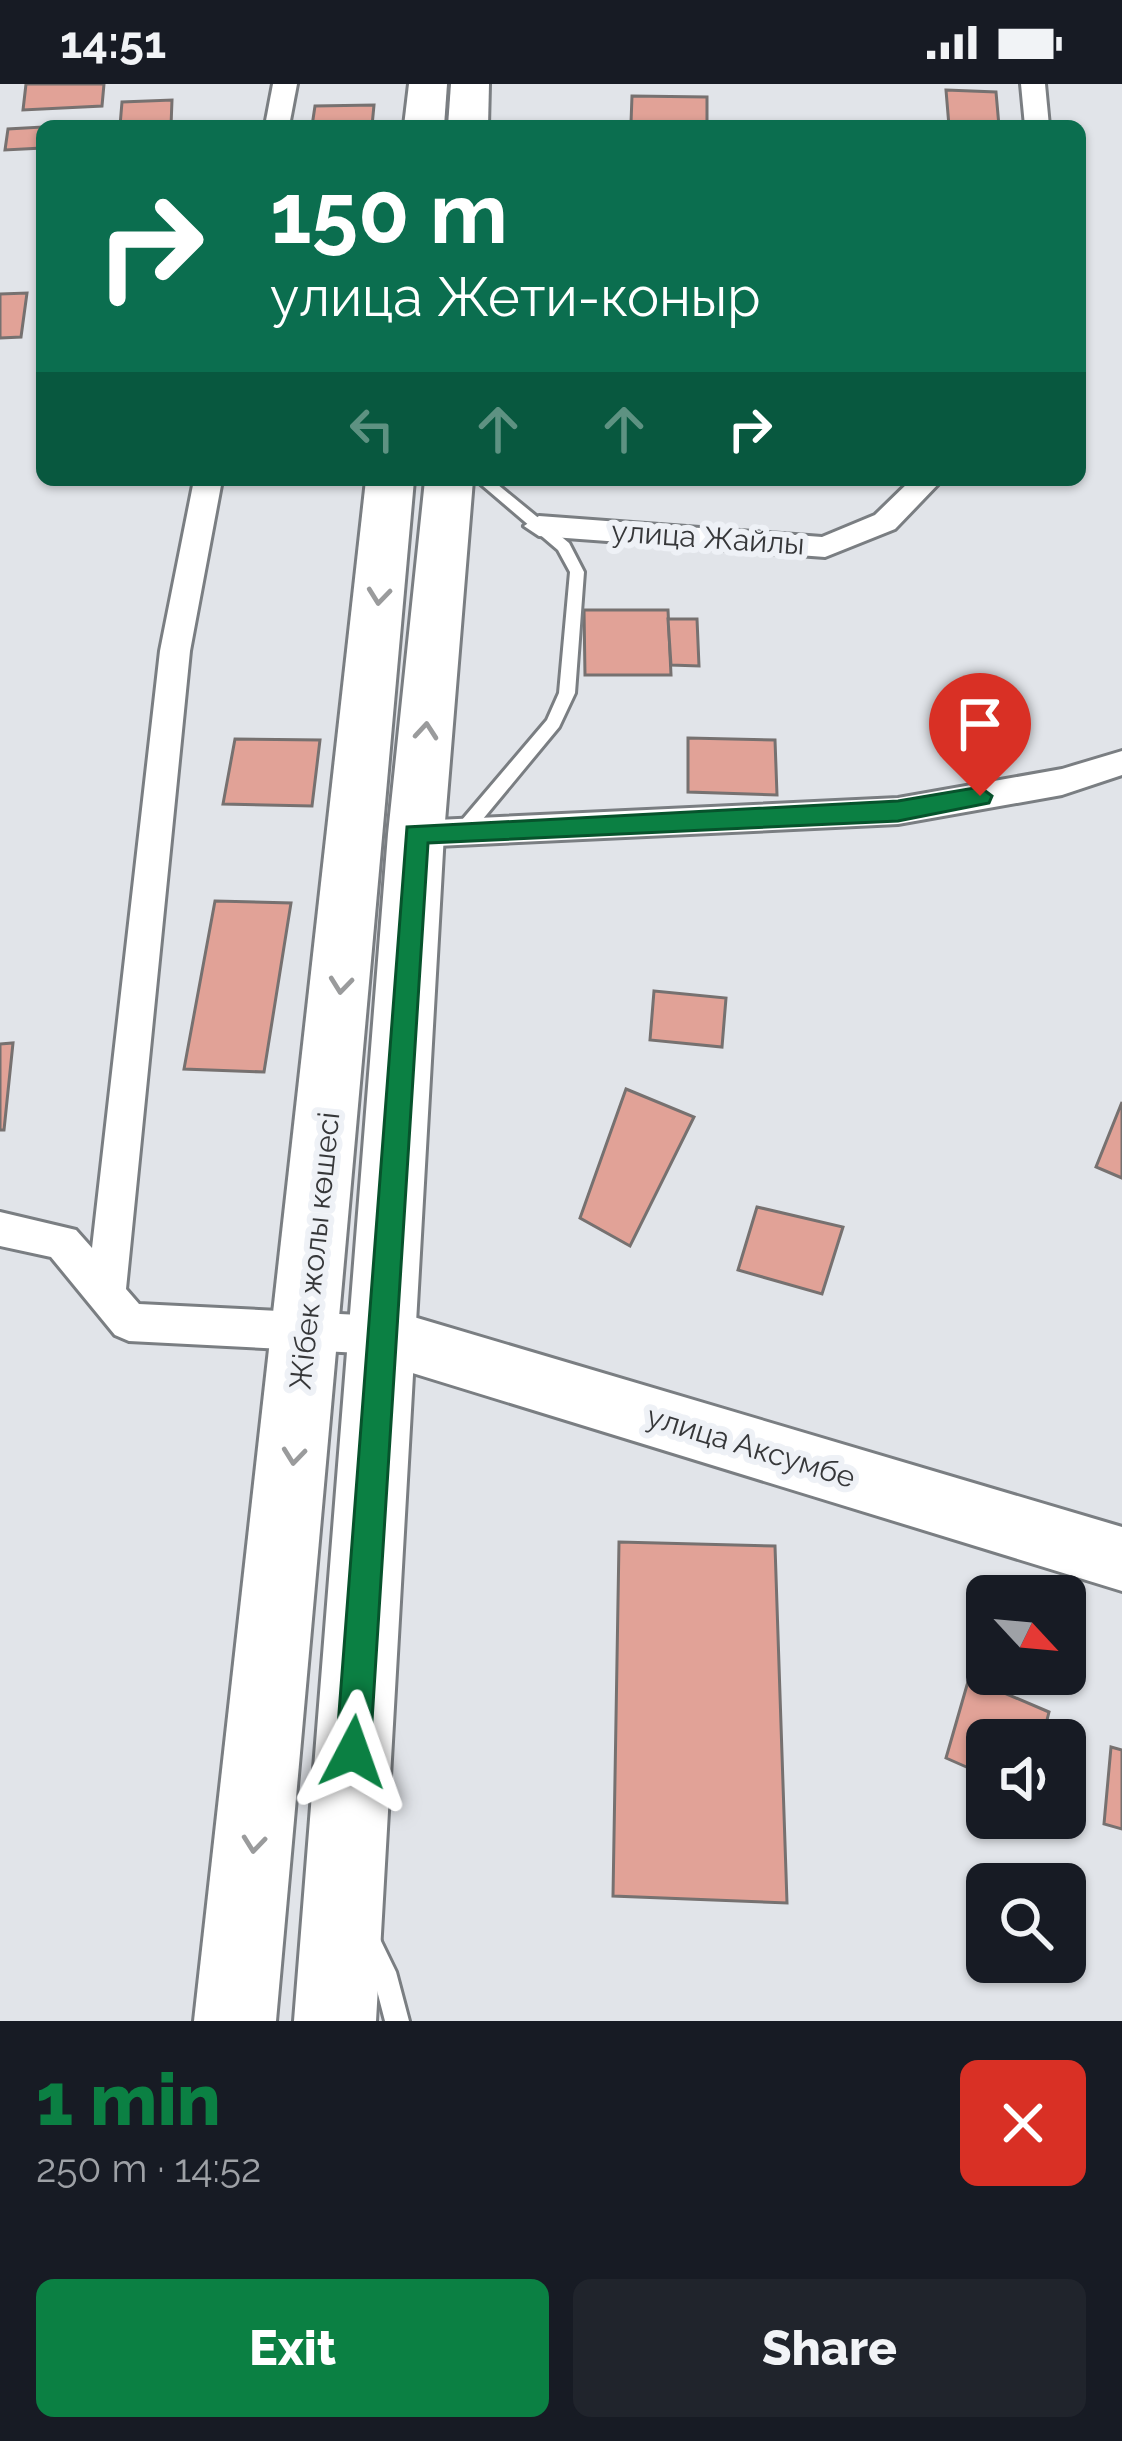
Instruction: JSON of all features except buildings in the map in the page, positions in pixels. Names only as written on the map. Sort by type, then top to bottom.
[{"type":"main road","points":[[425,120],[428,84]]},
{"type":"main road","points":[[468,120],[470,84]]},
{"type":"main road","name":"Жібек жолы көшесі","points":[[236,2021],[389,486]]},
{"type":"main road","points":[[335,2021],[380,1335],[439,833],[449,486]]},
{"type":"main road","name":"улица Аксумбе","points":[[380,1335],[1122,1559]]},
{"type":"street","points":[[278,120],[285,84]]},
{"type":"street","points":[[1034,84],[1037,120]]},
{"type":"street","points":[[106,1293],[175,651],[207,486]]},
{"type":"street","name":"улица Жайлы","points":[[538,526],[825,547],[885,522],[922,486]]},
{"type":"street","points":[[439,833],[898,811],[1062,782],[1122,763]]},
{"type":"street","points":[[0,1229],[62,1242],[129,1322],[380,1335]]},
{"type":"lane","points":[[439,833],[553,723],[567,693],[577,572],[564,547],[490,486]]},
{"type":"lane","points":[[344,1892],[384,1972],[397,2021]]},
{"type":"route","points":[[353,1752],[416,834],[898,811],[980,796]]}]
